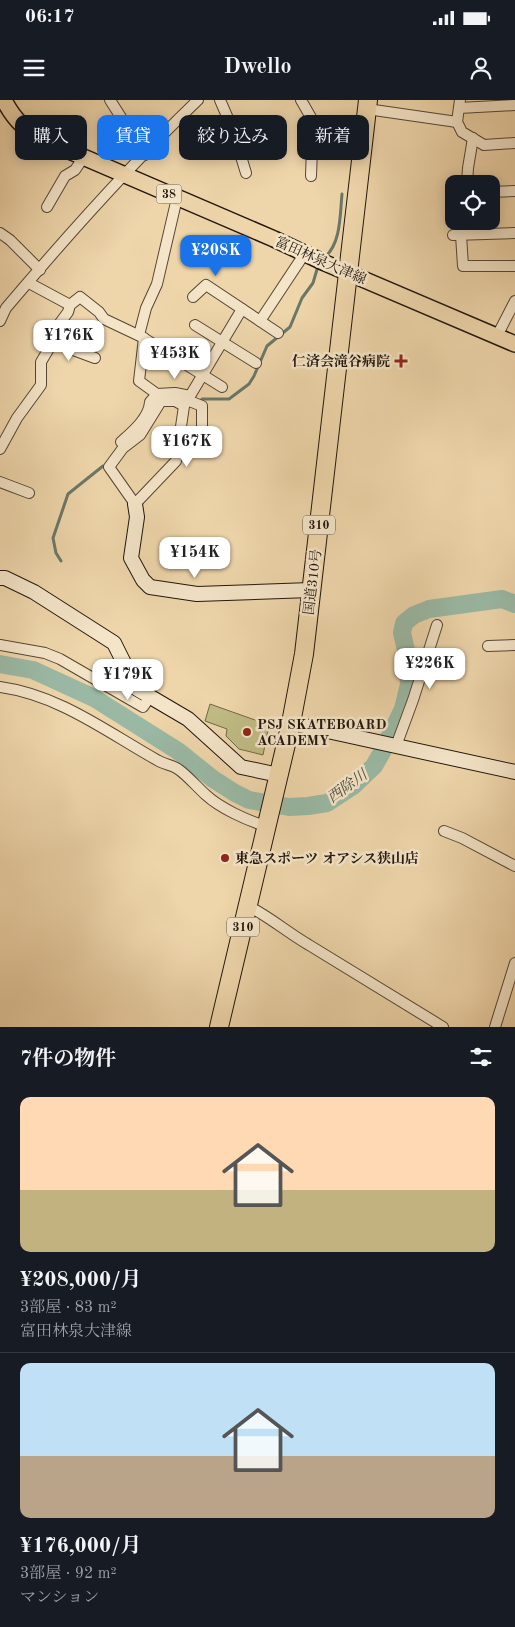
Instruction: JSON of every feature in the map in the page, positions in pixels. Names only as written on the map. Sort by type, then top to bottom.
[{"type":"highway","name":"国道310号","points":[[219,1027],[291,723],[304,654],[367,104]]},
{"type":"main road","name":"富田林泉大津線","points":[[4,100],[15,119]]},
{"type":"main road","name":"富田林泉大津線","points":[[87,160],[515,344]]},
{"type":"street","points":[[110,100],[120,115]]},
{"type":"street","points":[[169,128],[198,100]]},
{"type":"street","points":[[220,100],[233,130],[246,173]]},
{"type":"street","points":[[301,100],[313,121],[312,176]]},
{"type":"street","points":[[367,104],[457,122]]},
{"type":"street","points":[[515,105],[459,104],[457,122],[462,132],[484,145],[515,143]]},
{"type":"street","points":[[468,175],[473,138]]},
{"type":"street","points":[[48,207],[65,176],[75,170],[82,160]]},
{"type":"street","points":[[0,321],[6,308],[124,174],[139,160]]},
{"type":"street","points":[[500,192],[515,191]]},
{"type":"street","points":[[177,198],[157,284],[146,308],[141,337],[139,381],[157,394],[175,393],[187,401],[202,406],[202,436]]},
{"type":"street","points":[[0,233],[10,240],[40,270]]},
{"type":"street","points":[[515,234],[457,235],[463,266],[515,266]]},
{"type":"street","points":[[260,321],[304,253]]},
{"type":"street","points":[[29,283],[70,305]]},
{"type":"street","points":[[193,298],[206,285],[278,333]]},
{"type":"street","points":[[0,448],[17,418],[41,385],[42,362],[54,340],[57,327],[70,305],[80,297],[99,312],[104,320],[141,337],[222,387]]},
{"type":"street","points":[[497,336],[515,301]]},
{"type":"street","points":[[135,504],[176,461],[187,401],[242,309]]},
{"type":"street","points":[[195,325],[256,364]]},
{"type":"street","points":[[54,340],[81,360],[94,358]]},
{"type":"street","points":[[109,467],[114,451],[135,430],[150,408],[150,402],[157,394]]},
{"type":"street","points":[[109,467],[123,448],[140,435],[161,401],[187,401]]},
{"type":"street","points":[[109,467],[135,504],[137,517],[131,558],[142,580],[150,587],[196,594],[311,590]]},
{"type":"street","points":[[0,482],[29,494]]},
{"type":"street","points":[[0,578],[34,592],[114,643],[137,689],[188,719],[241,767],[277,781]]},
{"type":"street","points":[[395,746],[414,700],[437,625]]},
{"type":"street","points":[[0,645],[44,653],[60,659],[143,707],[150,697]]},
{"type":"street","points":[[488,646],[515,645]]},
{"type":"street","points":[[0,687],[21,690],[64,707],[118,736],[159,762],[178,769],[208,797],[223,807],[257,824],[267,824]]},
{"type":"street","points":[[291,723],[515,772]]},
{"type":"street","points":[[444,831],[462,838],[515,866]]},
{"type":"street","points":[[248,906],[443,1027]]},
{"type":"street","points":[[495,1027],[515,963]]},
{"type":"shaded area","name":"PSJ SKATEBOARD ACADEMY","points":[[210,704],[269,725],[263,755],[239,749],[226,736],[227,729],[205,721]]},
{"type":"waterway","points":[[325,257],[337,236],[342,194]]},
{"type":"waterway","points":[[202,399],[229,399],[249,384],[267,346],[290,327],[302,298],[313,283],[318,266]]},
{"type":"waterway","points":[[61,561],[56,553],[53,538],[68,494],[103,466]]},
{"type":"waterway","name":"西除川","points":[[0,664],[33,670],[94,698],[178,751],[213,779],[249,800],[289,807],[308,806],[327,803],[353,786],[374,766],[382,752],[403,709],[409,684],[406,650],[402,633],[404,623],[414,615],[429,609],[502,599],[515,604]]},
{"type":"place","name":"仁済会滝谷病院","points":[[401,361]]},
{"type":"place","name":"PSJ SKATEBOARD ACADEMY","points":[[247,732]]},
{"type":"place","name":"東急スポーツ オアシス狭山店","points":[[225,858]]}]
